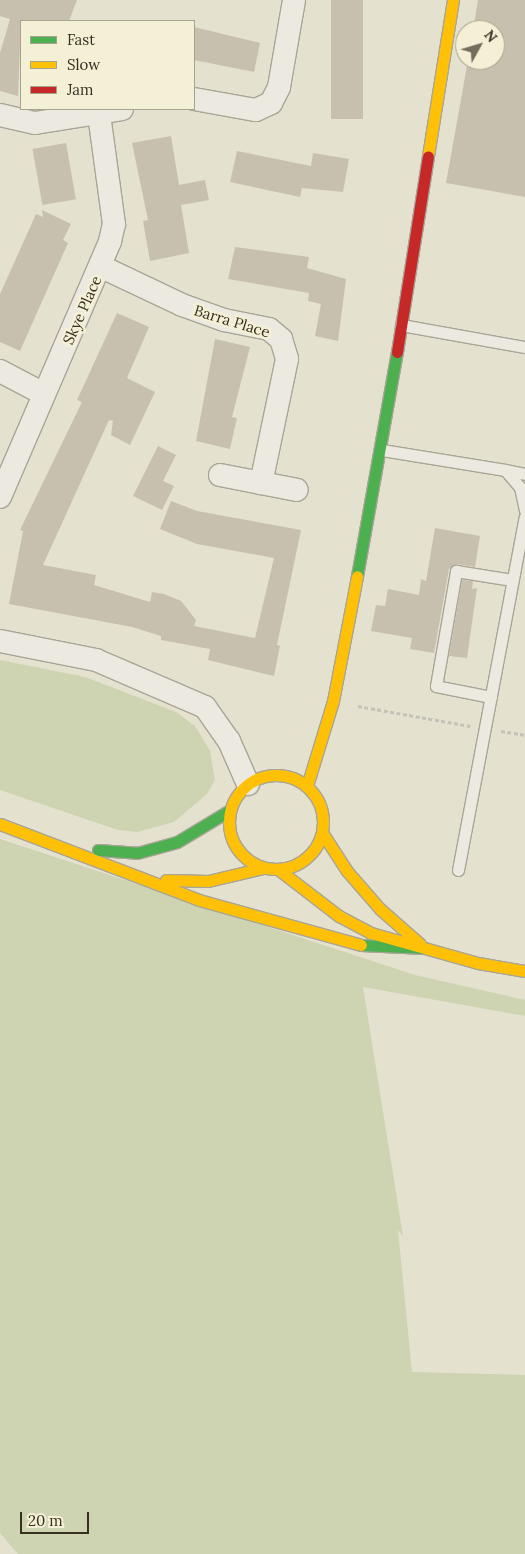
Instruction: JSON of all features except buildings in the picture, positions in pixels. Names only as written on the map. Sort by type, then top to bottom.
[{"type":"main road","points":[[307,786],[333,701],[382,450],[453,0]]},
{"type":"main road","points":[[61,846],[137,853],[177,842],[230,810],[248,784],[278,774],[307,786],[322,808],[323,834],[347,871],[380,909],[425,948]]},
{"type":"main road","points":[[230,810],[232,839],[239,852],[263,868]]},
{"type":"main road","points":[[0,824],[123,869],[199,900],[349,944],[425,948]]},
{"type":"main road","points":[[123,869],[170,880],[208,881],[263,868],[279,870],[307,859],[323,834]]},
{"type":"main road","points":[[279,870],[352,923],[371,933],[425,948],[525,971]]},
{"type":"street","points":[[195,99],[256,110],[271,103],[279,87],[294,0]]},
{"type":"street","points":[[0,115],[35,123],[117,110]]},
{"type":"street","name":"Skye Place","points":[[0,497],[44,394],[102,267],[114,224],[99,114]]},
{"type":"street","name":"Barra Place","points":[[102,267],[182,305],[224,320],[269,329],[281,339],[287,359],[262,483]]},
{"type":"street","points":[[0,371],[44,394]]},
{"type":"street","points":[[220,475],[297,490]]},
{"type":"street","points":[[0,640],[96,660],[205,707],[229,742],[248,784]]},
{"type":"lane","points":[[401,325],[525,346]]},
{"type":"lane","points":[[382,450],[525,474]]},
{"type":"lane","points":[[504,470],[520,487],[525,510]]},
{"type":"lane","points":[[458,870],[525,516]]},
{"type":"lane","points":[[491,696],[436,686],[456,571],[512,580]]},
{"type":"path","points":[[333,701],[525,735]]},
{"type":"green space","points":[[0,660],[85,677],[176,712],[195,726],[210,751],[215,780],[207,794],[174,822],[137,832],[118,830],[0,790]]},
{"type":"green space","points":[[0,839],[415,975],[525,1000],[525,1016],[363,987],[403,1236],[398,1230],[412,1372],[525,1375],[525,1554],[18,1554],[0,1533]]},
{"type":"traffic: fast","points":[[357,576],[397,352]]},
{"type":"traffic: fast","points":[[98,850],[137,853],[177,842],[230,810]]},
{"type":"traffic: fast","points":[[361,945],[425,948]]},
{"type":"traffic: slow","points":[[428,156],[453,0]]},
{"type":"traffic: slow","points":[[307,786],[333,701],[357,576]]},
{"type":"traffic: slow","points":[[267,775],[285,775],[310,788],[320,804],[323,822],[320,840],[310,856],[285,869],[267,869],[242,856],[229,831],[229,813],[242,788],[267,775]]},
{"type":"traffic: slow","points":[[0,824],[199,900],[361,945]]},
{"type":"traffic: slow","points":[[323,834],[347,871],[380,909],[420,944]]},
{"type":"traffic: slow","points":[[166,880],[208,881],[263,868]]},
{"type":"traffic: slow","points":[[279,870],[339,916],[371,933],[478,963],[525,971]]},
{"type":"traffic: jam","points":[[397,352],[428,156]]}]
